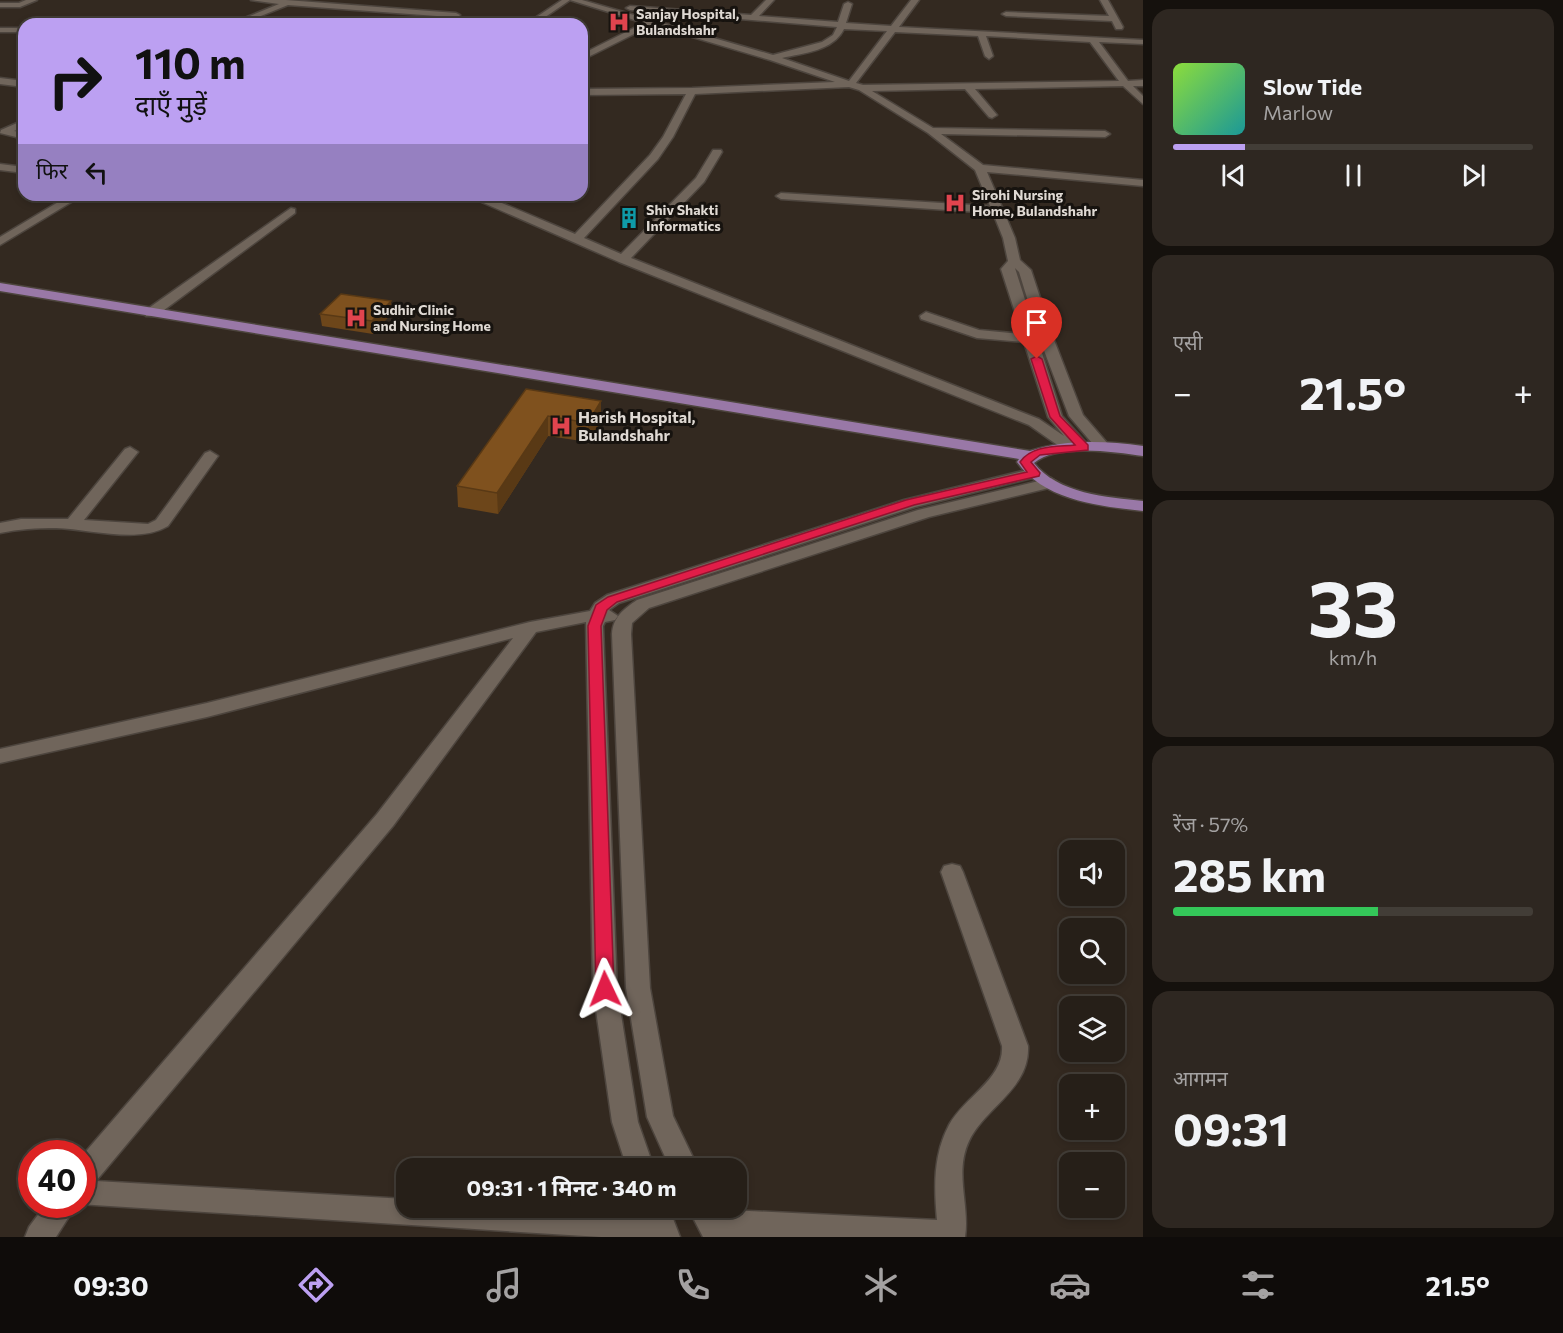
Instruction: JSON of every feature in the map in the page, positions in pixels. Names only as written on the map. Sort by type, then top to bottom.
[{"type":"main road","points":[[0,287],[1036,470],[1095,499],[1143,506]]},
{"type":"main road","points":[[0,297],[1036,470]]},
{"type":"main road","points":[[1036,470],[1052,449],[1103,447],[1139,449]]},
{"type":"street","points":[[0,5],[20,5],[33,0]]},
{"type":"street","points":[[255,0],[456,15],[455,18]]},
{"type":"street","points":[[539,18],[567,0]]},
{"type":"street","points":[[574,0],[773,58],[862,88],[930,131],[980,168],[1010,238],[1014,262],[1025,270],[1047,340],[1076,416],[1103,447]]},
{"type":"street","points":[[659,10],[671,0]]},
{"type":"street","points":[[752,19],[770,0]]},
{"type":"street","points":[[851,84],[915,0]]},
{"type":"street","points":[[1104,0],[1122,31]]},
{"type":"street","points":[[250,18],[291,2]]},
{"type":"street","points":[[773,58],[824,44],[833,39],[841,25],[848,4]]},
{"type":"street","points":[[606,10],[623,8],[659,10],[893,29],[1143,42]]},
{"type":"street","points":[[1022,35],[1008,17],[1115,19]]},
{"type":"street","points":[[588,54],[652,22]]},
{"type":"street","points":[[0,30],[18,30]]},
{"type":"street","points":[[981,33],[989,56]]},
{"type":"street","points":[[1092,39],[1125,83],[1143,101]]},
{"type":"street","points":[[0,81],[18,83]]},
{"type":"street","points":[[862,88],[1143,83]]},
{"type":"street","points":[[588,92],[692,91],[851,84]]},
{"type":"street","points":[[967,85],[992,115]]},
{"type":"street","points":[[577,239],[654,158],[668,137],[692,91]]},
{"type":"street","points":[[18,126],[4,132],[18,135]]},
{"type":"street","points":[[930,131],[1105,134]]},
{"type":"street","points":[[623,259],[688,194],[700,180],[717,152]]},
{"type":"street","points":[[0,167],[18,169]]},
{"type":"street","points":[[980,168],[1143,183]]},
{"type":"street","points":[[782,196],[998,210]]},
{"type":"street","points":[[0,242],[68,201]]},
{"type":"street","points":[[488,201],[623,259],[1034,422],[1077,448]]},
{"type":"street","points":[[151,313],[291,212]]},
{"type":"street","points":[[1014,262],[1007,269],[1055,417],[1077,448]]},
{"type":"street","points":[[926,316],[977,334],[1030,339]]},
{"type":"street","points":[[72,525],[130,452]]},
{"type":"street","points":[[0,528],[39,523],[152,529],[162,523],[210,456]]},
{"type":"street","points":[[638,1158],[625,1122],[605,989],[594,626],[601,608],[613,599],[910,502],[1036,470]]},
{"type":"street","points":[[679,1158],[660,1117],[638,988],[625,662],[620,628],[626,616],[643,604],[924,513],[1036,470]]},
{"type":"street","points":[[0,756],[207,710],[530,628],[598,616],[626,616]]},
{"type":"street","points":[[96,1160],[385,820],[530,628]]},
{"type":"street","points":[[710,1222],[953,1236],[948,1194],[950,1160],[959,1133],[1010,1072],[1015,1060],[1015,1046],[951,872]]},
{"type":"street","points":[[96,1194],[661,1224]]},
{"type":"street","points":[[39,1237],[53,1218]]},
{"type":"building","points":[[341,294],[391,301],[372,321],[320,314]]},
{"type":"building","points":[[526,389],[601,401],[588,423],[548,416],[497,493],[457,486]]},
{"type":"place","name":"Sanjay Hospital, Bulandshahr","points":[[619,22]]},
{"type":"place","name":"Sirohi Nursing Home, Bulandshahr","points":[[955,203]]},
{"type":"place","name":"Shiv Shakti Informatics","points":[[629,218]]},
{"type":"place","name":"Sudhir Clinic and Nursing Home","points":[[356,318]]},
{"type":"place","name":"Harish Hospital, Bulandshahr","points":[[561,426]]},
{"type":"route","points":[[605,989],[594,626],[601,608],[613,599],[910,502],[1035,473],[1025,462],[1038,452],[1084,448],[1055,417],[1037,359]]}]
